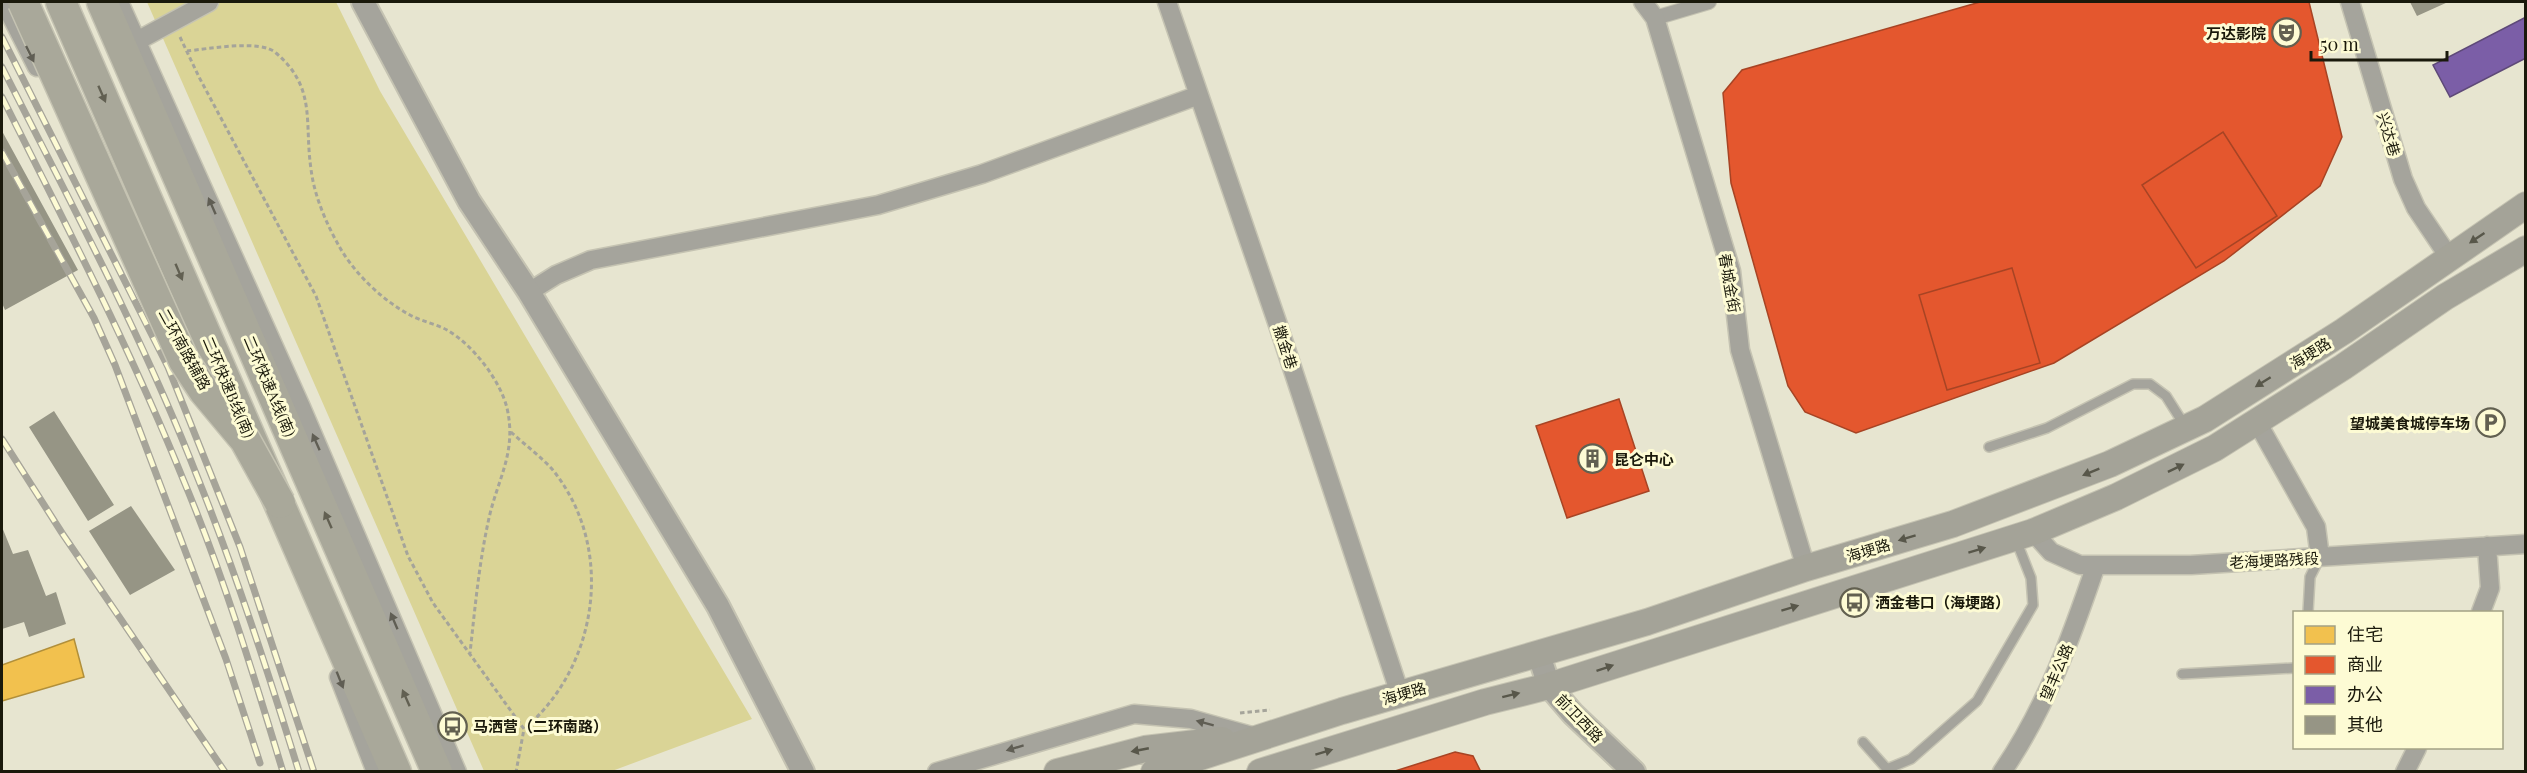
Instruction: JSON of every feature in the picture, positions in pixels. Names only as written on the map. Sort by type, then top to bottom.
[{"type":"highway","points":[[23,2],[183,361],[204,392],[245,440],[280,503]]},
{"type":"highway","name":"二环快速B线(南)","points":[[62,2],[396,771]]},
{"type":"highway","name":"二环快速A线(南)","points":[[102,2],[437,771]]},
{"type":"main road","name":"海埂路","points":[[1154,771],[1400,694],[1539,655],[1806,568],[1953,524],[2056,486],[2205,419],[2344,331],[2526,205]]},
{"type":"main road","name":"海埂路","points":[[1273,769],[1485,702],[1549,686],[2024,535],[2116,497],[2215,448],[2445,297],[2526,249]]},
{"type":"main road","points":[[1057,771],[1145,749],[1199,741],[1261,738]]},
{"type":"street","name":"二环南路辅路","points":[[4,2],[105,200],[244,457],[309,604],[376,771]]},
{"type":"street","points":[[119,2],[341,500],[457,771]]},
{"type":"street","points":[[137,41],[209,2]]},
{"type":"street","points":[[363,2],[469,201],[529,292],[718,606],[803,771]]},
{"type":"street","name":"撒金巷","points":[[1167,2],[1400,694]]},
{"type":"street","name":"春城金街","points":[[1643,2],[1655,18],[1731,271],[1740,350],[1806,568]]},
{"type":"street","points":[[1655,18],[1709,2]]},
{"type":"street","name":"兴达巷","points":[[2350,2],[2403,179],[2416,208],[2449,257]]},
{"type":"street","points":[[529,292],[556,275],[591,260],[878,205],[982,174],[1199,95]]},
{"type":"street","points":[[2257,422],[2316,527],[2320,558]]},
{"type":"street","name":"老海埂路残段","points":[[2024,535],[2051,552],[2080,565],[2192,565],[2526,544]]},
{"type":"street","points":[[2481,611],[2490,588],[2487,546]]},
{"type":"street","name":"望丰公路","points":[[2009,768],[2062,661],[2096,565]]},
{"type":"street","name":"前卫西路","points":[[1539,655],[1549,686],[1573,714],[1634,771]]},
{"type":"street","points":[[937,771],[1134,714],[1191,719],[1261,738]]},
{"type":"street","points":[[2405,771],[2416,749]]},
{"type":"lane","points":[[1989,447],[2047,428],[2133,384],[2150,384],[2166,396],[2187,428]]},
{"type":"lane","points":[[1863,742],[1887,769],[1911,759],[1977,701],[2033,605],[2024,535]]},
{"type":"lane","points":[[2308,611],[2310,577],[2320,558]]},
{"type":"lane","points":[[2182,674],[2293,668]]},
{"type":"path","points":[[173,22],[316,296],[408,556],[433,603],[524,729]]},
{"type":"path","points":[[187,51],[254,46],[274,50],[292,69],[304,90],[308,111],[311,172],[321,208],[339,246],[356,271],[384,297],[409,315],[448,331],[471,350],[495,380],[507,406],[511,432],[508,459],[489,517],[478,579],[470,655]]},
{"type":"path","points":[[511,432],[552,469],[576,510],[590,553],[592,585],[585,637],[567,677],[542,713],[524,729],[516,771]]},
{"type":"shaded area","points":[[147,2],[336,2],[380,91],[752,719],[612,771],[484,771]]},
{"type":"building: 住宅","points":[[74,639],[84,677],[2,701],[2,665]]},
{"type":"building: 商业","points":[[1980,2],[2309,2],[2342,137],[2320,186],[2224,261],[2054,363],[1856,433],[1805,412],[1788,386],[1731,183],[1723,93],[1742,70]]},
{"type":"building: 商业","points":[[2223,132],[2277,216],[2196,268],[2142,185]]},
{"type":"building: 商业","points":[[2012,268],[2040,363],[1947,390],[1919,295]]},
{"type":"building: 商业","name":"昆仑中心","points":[[1619,399],[1649,491],[1567,518],[1536,426]]},
{"type":"building: 商业","points":[[1455,752],[1473,756],[1481,772],[1392,772]]},
{"type":"building: 办公","points":[[2526,17],[2526,58],[2450,97],[2433,65]]},
{"type":"building: 其他","points":[[2410,2],[2448,2],[2417,16]]},
{"type":"building: 其他","points":[[2,131],[78,270],[5,310],[2,303]]},
{"type":"building: 其他","points":[[54,411],[114,505],[88,521],[29,427]]},
{"type":"building: 其他","points":[[131,506],[175,570],[130,595],[89,531]]},
{"type":"building: 其他","points":[[2,527],[13,554],[28,550],[46,596],[56,592],[66,624],[29,637],[24,622],[2,629]]},
{"type":"railway","points":[[2,37],[168,367],[240,547],[314,772]]},
{"type":"railway","points":[[2,67],[129,320],[176,423],[238,586],[299,772]]},
{"type":"railway","points":[[2,97],[119,334],[163,430],[198,515],[224,587],[283,772]]},
{"type":"railway","points":[[2,152],[94,318],[115,365],[226,659],[260,763]]},
{"type":"railway","points":[[2,439],[62,533],[225,772]]},
{"type":"place","name":"万达影院","points":[[2287,33]]},
{"type":"place","name":"望城美食城停车场","points":[[2491,423]]},
{"type":"place","name":"昆仑中心","points":[[1593,459]]},
{"type":"place","name":"洒金巷口（海埂路）","points":[[1854,602]]},
{"type":"place","name":"马洒营（二环南路）","points":[[452,726]]}]
